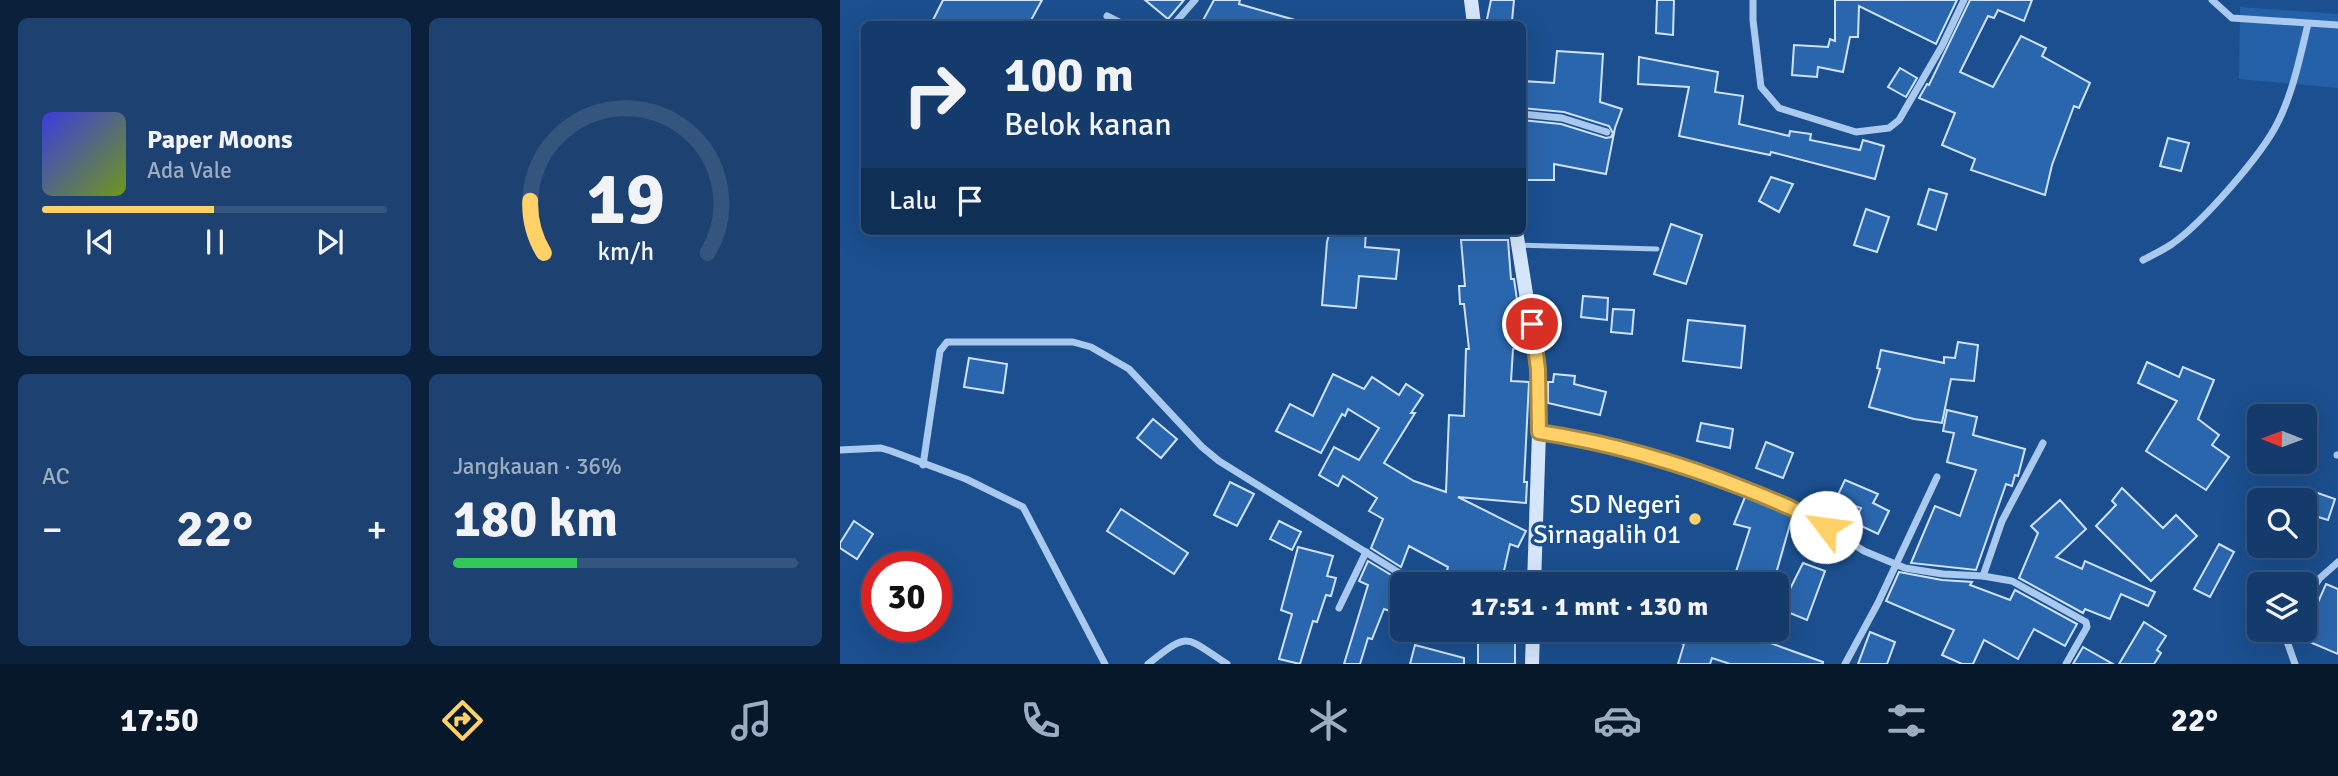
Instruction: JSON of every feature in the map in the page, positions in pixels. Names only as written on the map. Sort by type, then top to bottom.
[{"type":"main road","points":[[1471,0],[1474,21]]},
{"type":"main road","points":[[1517,238],[1538,369],[1539,432],[1534,572]]},
{"type":"main road","points":[[1532,664],[1533,642]]},
{"type":"street","points":[[1177,21],[1195,0]]},
{"type":"street","points":[[1753,0],[1761,87],[1779,108],[1856,132],[1889,128],[1899,120],[1942,46],[1964,0]]},
{"type":"street","points":[[2212,0],[2232,18],[2338,25]]},
{"type":"street","points":[[1107,16],[1117,21]]},
{"type":"street","points":[[2143,260],[2172,244],[2193,226],[2267,141],[2278,124],[2289,93],[2308,24]]},
{"type":"street","points":[[1526,114],[1562,118],[1607,132]]},
{"type":"street","points":[[923,465],[940,351],[947,342],[1084,344],[1129,369],[1202,447],[1219,461],[1398,572]]},
{"type":"street","points":[[1539,432],[1639,452],[1714,477],[1803,512],[1864,551],[1905,568],[1943,575],[1983,576],[2012,581],[2086,622],[2087,627],[2066,664]]},
{"type":"street","points":[[1983,576],[2002,521],[2043,443]]},
{"type":"street","points":[[840,450],[881,448],[966,479],[1023,507],[1105,664]]},
{"type":"street","points":[[1845,664],[1878,604],[1937,477]]},
{"type":"street","points":[[1339,608],[1366,552]]},
{"type":"street","points":[[2317,582],[2338,562]]},
{"type":"street","points":[[1148,664],[1176,643],[1185,640],[1227,664]]},
{"type":"street","points":[[2286,642],[2295,664]]},
{"type":"lane","points":[[1517,238],[1657,249]]},
{"type":"shaded area","points":[[2240,7],[2338,14],[2338,88],[2239,79]]},
{"type":"building","points":[[943,0],[1042,0],[1031,21],[932,21]]},
{"type":"building","points":[[1145,0],[1184,0],[1168,19]]},
{"type":"building","points":[[1214,0],[1240,0],[1239,4],[1295,20],[1295,21],[1203,21]]},
{"type":"building","points":[[1491,0],[1514,0],[1512,21],[1487,21]]},
{"type":"building","points":[[1657,0],[1674,0],[1673,35],[1656,33]]},
{"type":"building","points":[[1835,0],[1957,0],[1936,44],[1859,6],[1858,37],[1850,37],[1843,72],[1818,67],[1817,77],[1792,75],[1794,45],[1828,47],[1830,39],[1835,41]]},
{"type":"building","points":[[1970,0],[2032,0],[2024,21],[1998,10],[1994,18],[1988,16],[1960,72],[1993,87],[2021,36],[2046,48],[2042,56],[2090,83],[2079,108],[2074,106],[2052,165],[2045,195],[1971,170],[1975,159],[1942,145],[1955,113],[1919,98],[1927,84],[1929,85]]},
{"type":"building","points":[[1557,51],[1603,54],[1600,102],[1622,109],[1615,128],[1606,174],[1554,164],[1554,180],[1526,180],[1526,120],[1561,124],[1606,138],[1613,133],[1609,126],[1564,112],[1526,108],[1526,81],[1554,83]]},
{"type":"building","points":[[1639,57],[1718,72],[1715,92],[1743,96],[1739,124],[1789,136],[1790,131],[1811,134],[1810,140],[1860,150],[1863,140],[1884,146],[1875,179],[1771,152],[1770,155],[1679,136],[1689,87],[1638,84]]},
{"type":"building","points":[[1900,68],[1917,78],[1906,97],[1888,87]]},
{"type":"building","points":[[2168,138],[2189,143],[2181,171],[2160,166]]},
{"type":"building","points":[[1771,177],[1793,184],[1779,212],[1759,201]]},
{"type":"building","points":[[1929,189],[1947,194],[1936,230],[1918,224]]},
{"type":"building","points":[[1866,209],[1889,217],[1877,252],[1854,245]]},
{"type":"building","points":[[1671,224],[1702,235],[1686,284],[1654,274]]},
{"type":"building","points":[[1329,235],[1366,235],[1365,247],[1399,250],[1396,279],[1359,276],[1356,308],[1322,305]]},
{"type":"building","points":[[1461,240],[1508,240],[1511,279],[1514,279],[1524,348],[1513,349],[1511,381],[1529,382],[1524,482],[1527,482],[1526,503],[1458,497],[1526,531],[1518,547],[1510,544],[1504,572],[1447,572],[1448,567],[1409,546],[1401,567],[1371,548],[1383,519],[1369,511],[1377,498],[1343,476],[1338,486],[1319,475],[1334,447],[1359,460],[1379,428],[1348,409],[1345,416],[1342,414],[1321,453],[1276,431],[1290,404],[1313,416],[1333,374],[1364,389],[1372,377],[1399,395],[1406,384],[1423,395],[1384,463],[1414,481],[1446,492],[1449,415],[1464,416],[1466,349],[1469,349],[1464,304],[1460,304],[1459,286],[1465,286]]},
{"type":"building","points":[[1583,296],[1608,298],[1607,320],[1581,317]]},
{"type":"building","points":[[1613,309],[1634,310],[1632,334],[1611,332]]},
{"type":"building","points":[[1688,320],[1745,326],[1741,368],[1683,361]]},
{"type":"building","points":[[1958,342],[1978,345],[1974,381],[1951,379],[1942,423],[1869,407],[1880,369],[1877,368],[1881,350],[1944,363],[1944,357],[1955,358]]},
{"type":"building","points":[[969,358],[1007,364],[1003,393],[964,387]]},
{"type":"building","points":[[2147,362],[2179,377],[2183,367],[2214,380],[2198,419],[2219,435],[2212,445],[2229,457],[2206,490],[2146,451],[2177,401],[2138,383]]},
{"type":"building","points":[[1554,374],[1575,376],[1574,384],[1606,392],[1600,415],[1548,403],[1548,382],[1553,382]]},
{"type":"building","points":[[1947,410],[1977,417],[1973,435],[2025,449],[2018,476],[2015,475],[2012,486],[2006,484],[1976,570],[1911,563],[1935,506],[1960,516],[1976,470],[1947,462],[1954,433],[1943,431]]},
{"type":"building","points":[[1153,419],[1177,439],[1161,458],[1137,438]]},
{"type":"building","points":[[1701,423],[1733,429],[1730,448],[1697,441]]},
{"type":"building","points":[[1766,442],[1793,453],[1783,478],[1756,468]]},
{"type":"building","points":[[1845,480],[1878,494],[1873,503],[1889,511],[1878,534],[1855,523],[1861,508],[1836,499]]},
{"type":"building","points":[[1230,482],[1254,494],[1237,526],[1214,515]]},
{"type":"building","points":[[2122,488],[2163,528],[2176,515],[2197,536],[2151,581],[2096,526],[2116,505],[2112,501]]},
{"type":"building","points":[[2317,493],[2335,499],[2328,520],[2317,517]]},
{"type":"building","points":[[1745,497],[1793,514],[1776,572],[1736,572],[1750,528],[1734,524]]},
{"type":"building","points":[[2060,500],[2086,529],[2056,557],[2082,569],[2085,561],[2155,592],[2148,606],[2121,594],[2110,619],[2085,609],[2083,613],[2019,578],[2038,533],[2031,526]]},
{"type":"building","points":[[1121,509],[1188,553],[1174,574],[1107,531]]},
{"type":"building","points":[[854,521],[873,534],[857,559],[840,548],[840,543]]},
{"type":"building","points":[[1279,521],[1301,532],[1292,550],[1270,539]]},
{"type":"building","points":[[2219,544],[2234,552],[2210,597],[2194,589]]},
{"type":"building","points":[[1298,547],[1333,556],[1327,576],[1336,578],[1331,596],[1326,595],[1317,622],[1313,621],[1300,664],[1279,659],[1292,614],[1281,610]]},
{"type":"building","points":[[1368,561],[1390,574],[1390,611],[1384,609],[1372,639],[1368,638],[1360,664],[1344,664],[1368,585],[1359,581]]},
{"type":"building","points":[[1803,563],[1825,571],[1807,620],[1789,613],[1789,591]]},
{"type":"building","points":[[1899,572],[1972,582],[1970,585],[2010,600],[2015,590],[2077,624],[2065,646],[2034,629],[2018,659],[1984,640],[1973,664],[1962,664],[1942,655],[1954,630],[1886,601]]},
{"type":"building","points":[[2326,584],[2338,589],[2338,654],[2310,642],[2317,642],[2317,605]]},
{"type":"building","points":[[2144,622],[2166,636],[2157,650],[2161,653],[2154,664],[2119,664]]},
{"type":"building","points":[[1870,632],[1895,642],[1887,664],[1858,664]]},
{"type":"building","points":[[1478,642],[1515,642],[1515,664],[1478,664]]},
{"type":"building","points":[[1678,642],[1767,642],[1823,664],[1730,664],[1712,658],[1710,664],[1678,664],[1684,644]]},
{"type":"building","points":[[1415,645],[1464,658],[1464,664],[1410,664]]},
{"type":"building","points":[[2083,647],[2113,664],[2073,664]]},
{"type":"place","name":"SD Negeri Sirnagalih 01","points":[[1695,519]]},
{"type":"route","points":[[1532,324],[1538,369],[1539,432],[1639,452],[1714,477],[1803,512],[1826,527]]}]
